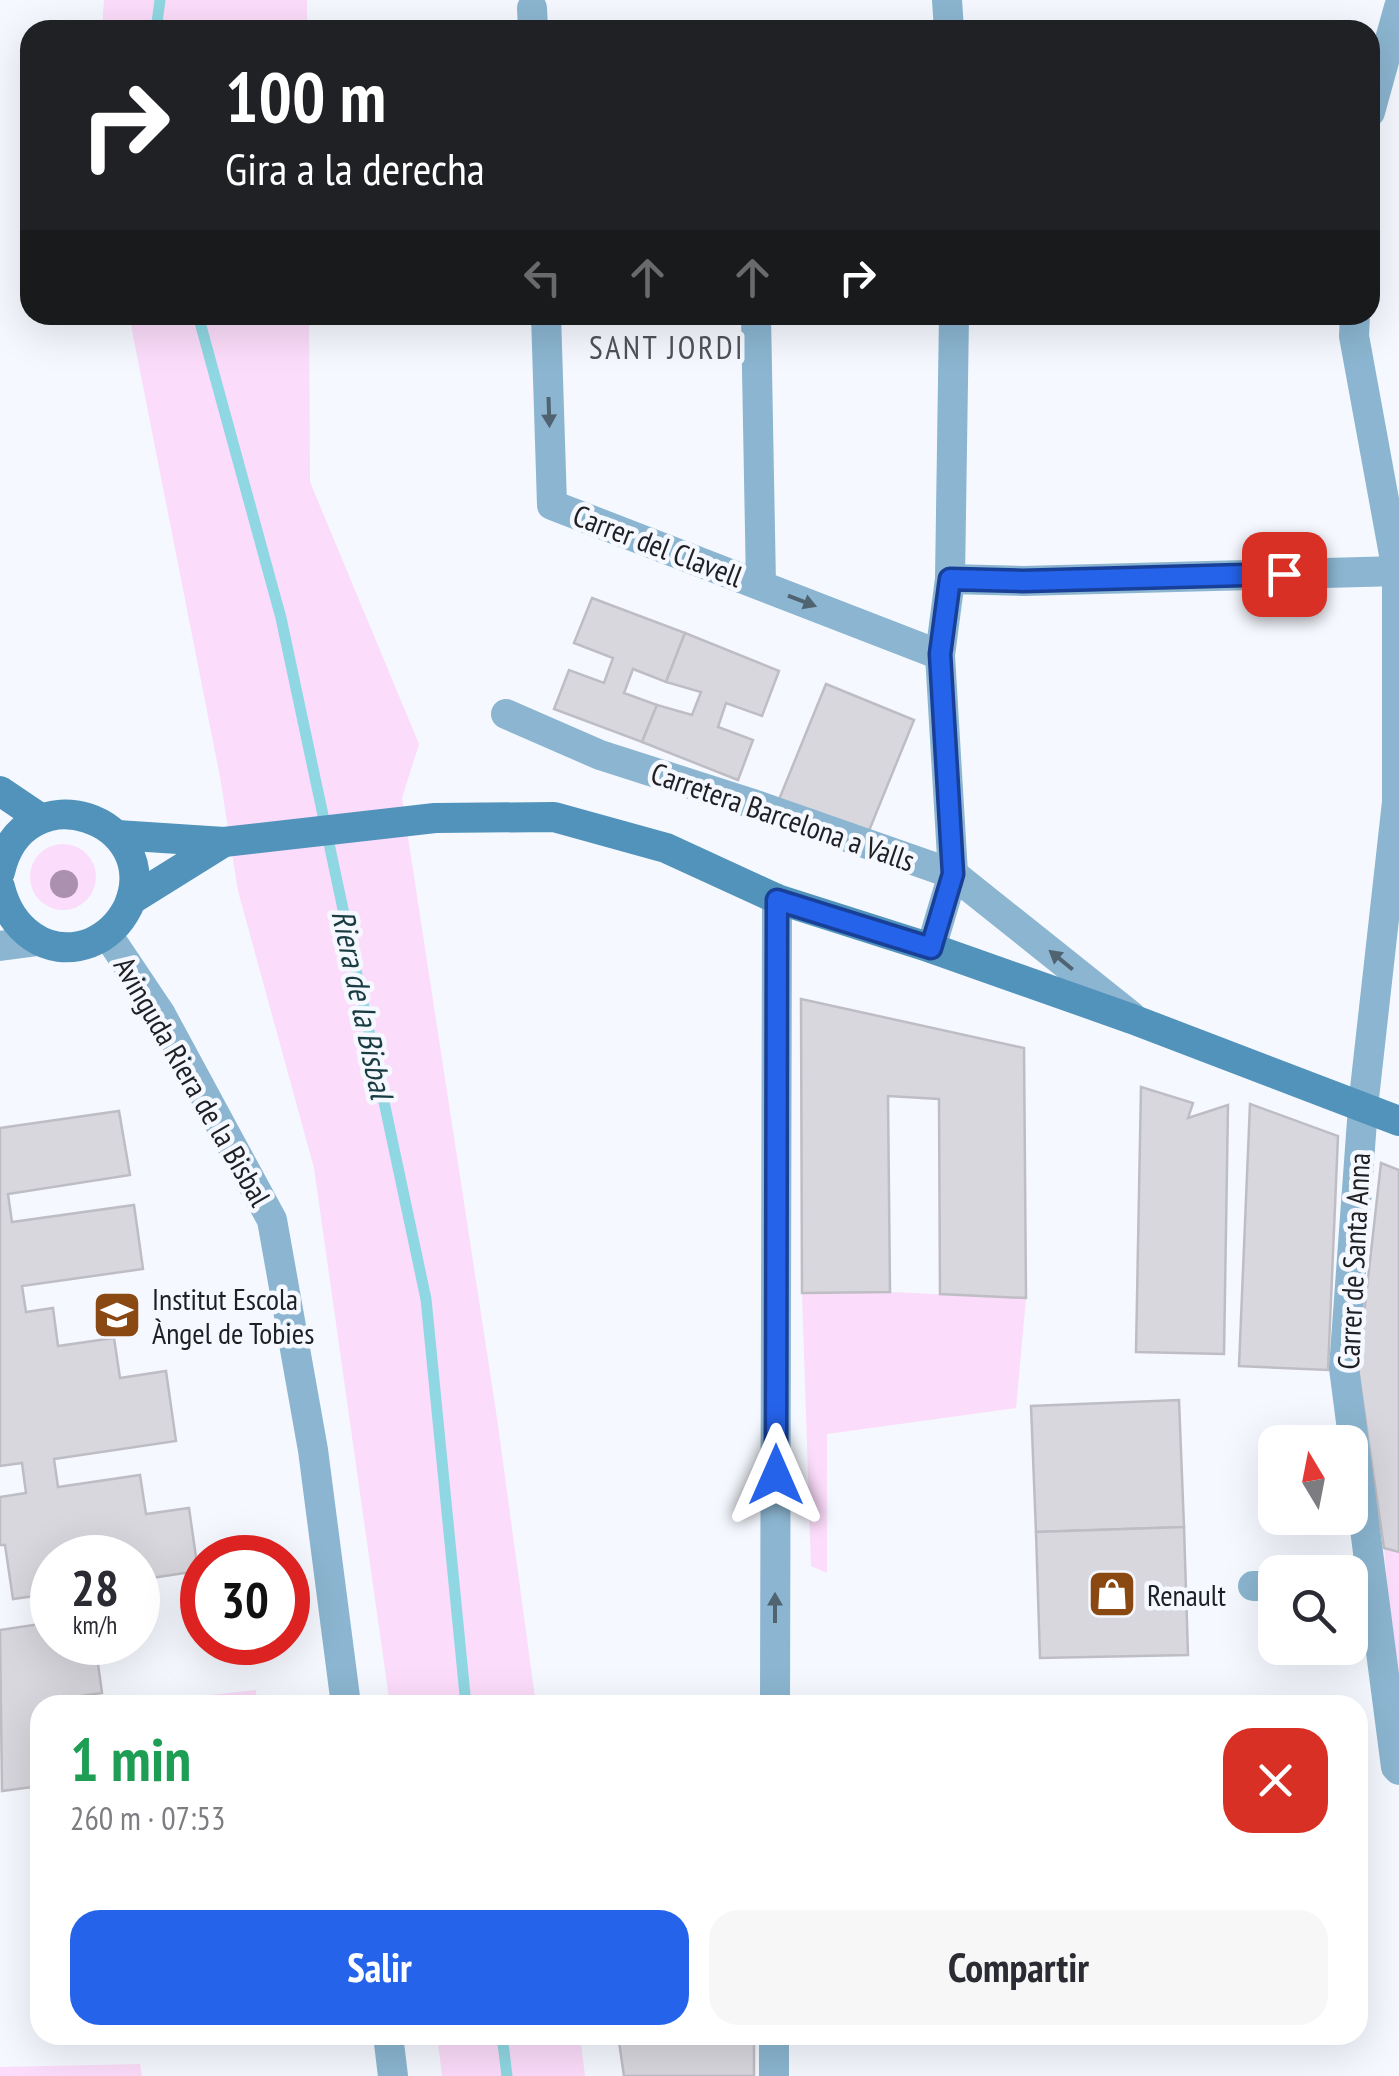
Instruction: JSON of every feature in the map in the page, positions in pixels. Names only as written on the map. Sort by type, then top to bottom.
[{"type":"street","points":[[1380,76],[1399,7]]},
{"type":"street","name":"Carrer del Clavell","points":[[546,325],[552,505],[940,654]]},
{"type":"street","points":[[756,325],[761,585]]},
{"type":"street","points":[[931,948],[953,874],[940,654],[950,579],[954,325]]},
{"type":"street","name":"Carrer de Santa Anna","points":[[1355,325],[1398,571],[1396,802],[1362,1107],[1344,1368],[1359,1555]]},
{"type":"street","points":[[950,579],[1023,581],[1398,571]]},
{"type":"street","name":"Carretera Barcelona a Valls","points":[[506,714],[600,756],[750,802],[953,874],[1137,1021]]},
{"type":"street","points":[[0,792],[40,818]]},
{"type":"street","points":[[0,868],[8,846],[22,830],[40,818],[73,813],[89,817],[116,835],[132,866],[130,900],[117,924],[106,934],[74,947],[38,941],[18,928],[5,908],[0,887]]},
{"type":"street","points":[[116,835],[236,842],[436,818],[554,818],[666,848],[777,900],[931,948],[1137,1021],[1399,1121]]},
{"type":"street","points":[[130,900],[236,842]]},
{"type":"street","points":[[775,1695],[777,900]]},
{"type":"street","name":"Avinguda Riera de la Bisbal","points":[[106,934],[160,1012],[272,1220],[313,1450],[345,1695]]},
{"type":"street","points":[[0,946],[38,941]]},
{"type":"street","name":"Carrer de Santa Anna","points":[[1368,1619],[1399,1770]]},
{"type":"street","points":[[389,2045],[393,2076]]},
{"type":"street","points":[[774,2045],[774,2076]]},
{"type":"shaded area","points":[[104,0],[307,0],[307,20],[103,20]]},
{"type":"shaded area","points":[[131,325],[309,325],[310,482],[419,744],[402,798],[497,1418],[535,1695],[389,1695],[314,1168],[238,891],[220,777]]},
{"type":"shaded area","points":[[63,844],[76,846],[86,854],[94,864],[94,890],[86,900],[76,908],[63,910],[50,908],[40,900],[32,890],[30,877],[32,864],[40,854],[50,846]]},
{"type":"shaded area","points":[[802,1293],[1026,1298],[1016,1408],[827,1434],[827,1573],[811,1566]]},
{"type":"shaded area","points":[[1384,1548],[1399,1553],[1399,1671],[1395,1670]]},
{"type":"shaded area","points":[[256,1690],[256,1695],[211,1695]]},
{"type":"shaded area","points":[[438,2045],[581,2045],[585,2076],[442,2076]]},
{"type":"shaded area","points":[[140,2064],[142,2076],[0,2076],[0,2067]]},
{"type":"building","points":[[592,598],[685,633],[666,682],[633,669],[624,693],[657,705],[642,742],[554,709],[569,670],[604,683],[613,658],[574,643]]},
{"type":"building","points":[[685,633],[779,671],[762,716],[726,703],[718,727],[753,740],[738,780],[642,742],[657,705],[692,715],[701,692],[666,682]]},
{"type":"building","points":[[826,684],[914,720],[866,838],[778,802]]},
{"type":"building","points":[[801,999],[1024,1048],[1026,1298],[940,1294],[939,1099],[888,1096],[890,1292],[802,1293]]},
{"type":"building","points":[[1141,1087],[1193,1103],[1188,1118],[1228,1105],[1224,1354],[1136,1352]]},
{"type":"building","points":[[1250,1104],[1338,1136],[1328,1370],[1239,1366]]},
{"type":"building","points":[[119,1111],[130,1175],[8,1194],[12,1222],[134,1205],[143,1269],[22,1286],[26,1312],[53,1308],[58,1346],[114,1338],[120,1378],[166,1371],[176,1441],[54,1459],[58,1487],[140,1475],[146,1514],[189,1508],[193,1535],[180,1535],[180,1574],[160,1577],[160,1535],[30,1535],[30,1597],[13,1599],[5,1545],[0,1545],[0,1497],[26,1493],[22,1463],[0,1466],[0,1128]]},
{"type":"building","points":[[1381,1163],[1399,1170],[1399,1552],[1384,1548],[1358,1368]]},
{"type":"building","name":"Renault","points":[[1179,1400],[1184,1527],[1036,1532],[1031,1406]]},
{"type":"building","name":"Renault","points":[[1184,1527],[1188,1655],[1040,1658],[1036,1532]]},
{"type":"building","points":[[30,1626],[30,1665],[98,1665],[102,1693],[30,1695],[30,1787],[2,1791],[0,1630]]},
{"type":"building","points":[[619,2045],[754,2045],[754,2076],[624,2076]]},
{"type":"waterway","name":"Riera de la Bisbal","points":[[157,20],[160,0]]},
{"type":"waterway","name":"Riera de la Bisbal","points":[[201,325],[281,618],[426,1299],[465,1695]]},
{"type":"waterway","name":"Riera de la Bisbal","points":[[503,2045],[507,2076]]},
{"type":"place","name":"Institut Escola Àngel de Tobies","points":[[117,1315]]},
{"type":"place","name":"Renault","points":[[1112,1594]]},
{"type":"district","name":"SANT JORDI","points":[[667,347]]},
{"type":"route","points":[[776,1475],[777,900],[931,948],[953,874],[940,654],[950,579],[1023,581],[1284,574]]}]
